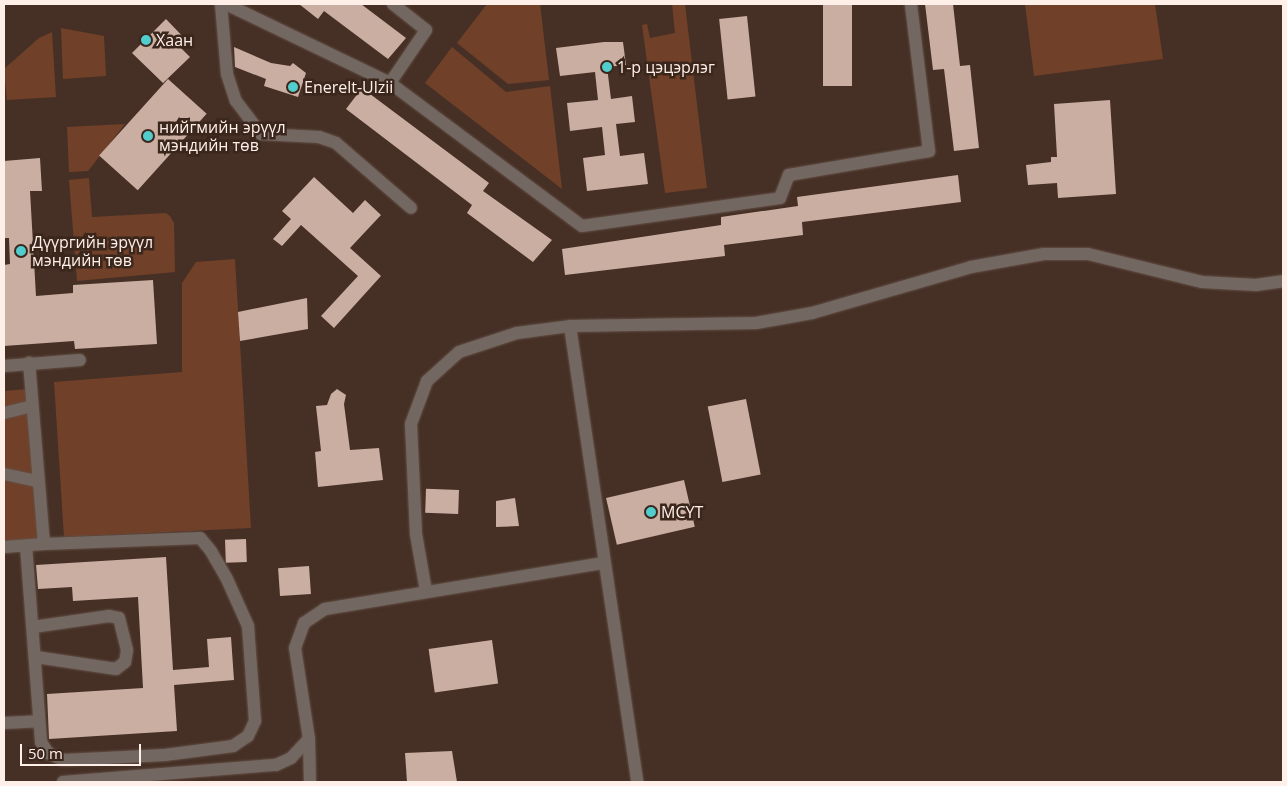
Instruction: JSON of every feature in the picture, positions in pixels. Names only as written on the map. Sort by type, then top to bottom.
[{"type":"street","points":[[221,4],[225,58],[233,92],[248,120],[261,134],[319,137],[336,143],[411,208]]},
{"type":"street","points":[[226,4],[390,83],[582,226],[780,198],[789,175],[929,151],[911,4]]},
{"type":"street","points":[[390,83],[426,30],[393,4]]},
{"type":"street","points":[[426,591],[416,534],[411,424],[427,381],[459,352],[517,333],[570,326],[756,322],[812,313],[970,267],[1044,254],[1088,254],[1202,282],[1256,285],[1283,281]]},
{"type":"street","points":[[570,326],[602,563],[636,782]]},
{"type":"street","points":[[4,366],[80,360]]},
{"type":"street","points":[[29,363],[44,544]]},
{"type":"street","points":[[4,414],[32,406]]},
{"type":"street","points":[[4,474],[38,481]]},
{"type":"street","points":[[4,547],[200,538],[212,551],[248,626],[255,721],[248,736],[233,746],[165,755],[64,760],[48,753],[41,742],[36,657],[26,546]]},
{"type":"street","points":[[310,782],[309,738],[295,648],[304,623],[325,609],[602,563]]},
{"type":"street","points":[[33,627],[109,616],[119,618],[127,650],[125,662],[116,669],[36,657]]},
{"type":"street","points":[[4,723],[39,721]]},
{"type":"street","points":[[63,782],[276,765],[291,758],[309,738]]},
{"type":"shaded area","points":[[487,4],[540,4],[549,80],[508,84],[457,43]]},
{"type":"shaded area","points":[[672,4],[685,4],[707,188],[665,193],[642,25],[647,24],[650,38],[675,33]]},
{"type":"shaded area","points":[[1025,4],[1155,4],[1163,59],[1034,76]]},
{"type":"shaded area","points":[[61,28],[104,36],[106,76],[63,79]]},
{"type":"shaded area","points":[[52,32],[56,97],[7,100],[4,69],[39,38]]},
{"type":"shaded area","points":[[452,47],[506,92],[550,86],[562,189],[425,83]]},
{"type":"shaded area","points":[[125,124],[88,171],[69,172],[67,127]]},
{"type":"shaded area","points":[[89,178],[92,217],[166,213],[170,216],[174,223],[175,272],[77,281],[69,180]]},
{"type":"shaded area","points":[[235,259],[251,528],[64,537],[54,382],[182,372],[182,283],[196,262]]},
{"type":"shaded area","points":[[27,389],[38,542],[4,544],[4,391]]},
{"type":"building","points":[[299,4],[361,4],[406,38],[388,59],[324,11],[318,19]]},
{"type":"building","points":[[823,4],[852,4],[852,86],[823,86]]},
{"type":"building","points":[[925,4],[953,4],[960,66],[970,65],[979,148],[954,151],[944,69],[933,70]]},
{"type":"building","points":[[747,16],[755,97],[728,99],[719,19]]},
{"type":"building","points":[[166,19],[188,42],[181,48],[190,57],[163,83],[132,53]]},
{"type":"building","points":[[604,42],[623,42],[626,65],[607,67],[611,99],[632,96],[635,122],[616,124],[620,156],[644,153],[648,184],[587,191],[583,158],[605,155],[602,127],[570,131],[567,103],[598,100],[595,72],[560,76],[556,48]]},
{"type":"building","points":[[234,47],[271,63],[290,66],[293,63],[306,73],[298,97],[264,86],[266,79],[235,67]]},
{"type":"building","points":[[168,79],[207,114],[138,190],[99,156]]},
{"type":"building","points":[[362,88],[489,183],[483,191],[552,240],[533,262],[467,213],[472,205],[346,109]]},
{"type":"building","points":[[1110,100],[1116,194],[1058,198],[1057,183],[1028,185],[1026,165],[1051,162],[1051,157],[1057,157],[1054,104]]},
{"type":"building","name":"Дүүргийн эрүүл мэндийн төв","points":[[40,158],[42,191],[30,191],[36,296],[73,293],[73,285],[153,280],[157,344],[75,349],[74,341],[4,346],[4,265],[10,264],[9,238],[4,238],[4,161]]},
{"type":"building","points":[[958,175],[961,202],[802,222],[803,235],[724,245],[725,256],[565,275],[562,249],[721,225],[721,217],[798,206],[797,197]]},
{"type":"building","points":[[314,177],[353,213],[365,200],[381,215],[350,248],[381,276],[334,328],[321,316],[358,276],[301,225],[282,246],[273,239],[291,219],[282,211]]},
{"type":"building","points":[[307,298],[308,329],[240,341],[238,312]]},
{"type":"building","points":[[337,389],[346,395],[344,404],[350,450],[379,448],[383,480],[318,487],[315,452],[321,451],[316,406],[327,405],[331,394]]},
{"type":"building","points":[[746,399],[761,475],[722,482],[708,406]]},
{"type":"building","name":"МСҮТ","points":[[684,480],[695,527],[617,545],[606,498]]},
{"type":"building","points":[[426,489],[459,490],[458,514],[425,513]]},
{"type":"building","points":[[515,498],[519,526],[496,527],[496,501]]},
{"type":"building","points":[[246,539],[247,562],[226,563],[225,540]]},
{"type":"building","points":[[166,557],[173,670],[209,667],[207,639],[231,637],[234,680],[174,685],[177,731],[49,739],[47,694],[143,688],[138,597],[73,601],[72,587],[38,589],[36,565]]},
{"type":"building","points":[[309,566],[311,594],[280,596],[278,568]]},
{"type":"building","points":[[492,640],[498,684],[435,692],[429,649]]},
{"type":"building","points":[[452,751],[457,782],[407,782],[405,753]]},
{"type":"place","name":"Хаан","points":[[146,40]]},
{"type":"place","name":"1-р цэцэрлэг","points":[[607,67]]},
{"type":"place","name":"Enerelt-Ulzii","points":[[293,87]]},
{"type":"place","name":"нийгмийн эрүүл мэндийн төв","points":[[148,136]]},
{"type":"place","name":"Дүүргийн эрүүл мэндийн төв","points":[[21,251]]},
{"type":"place","name":"МСҮТ","points":[[651,512]]}]
